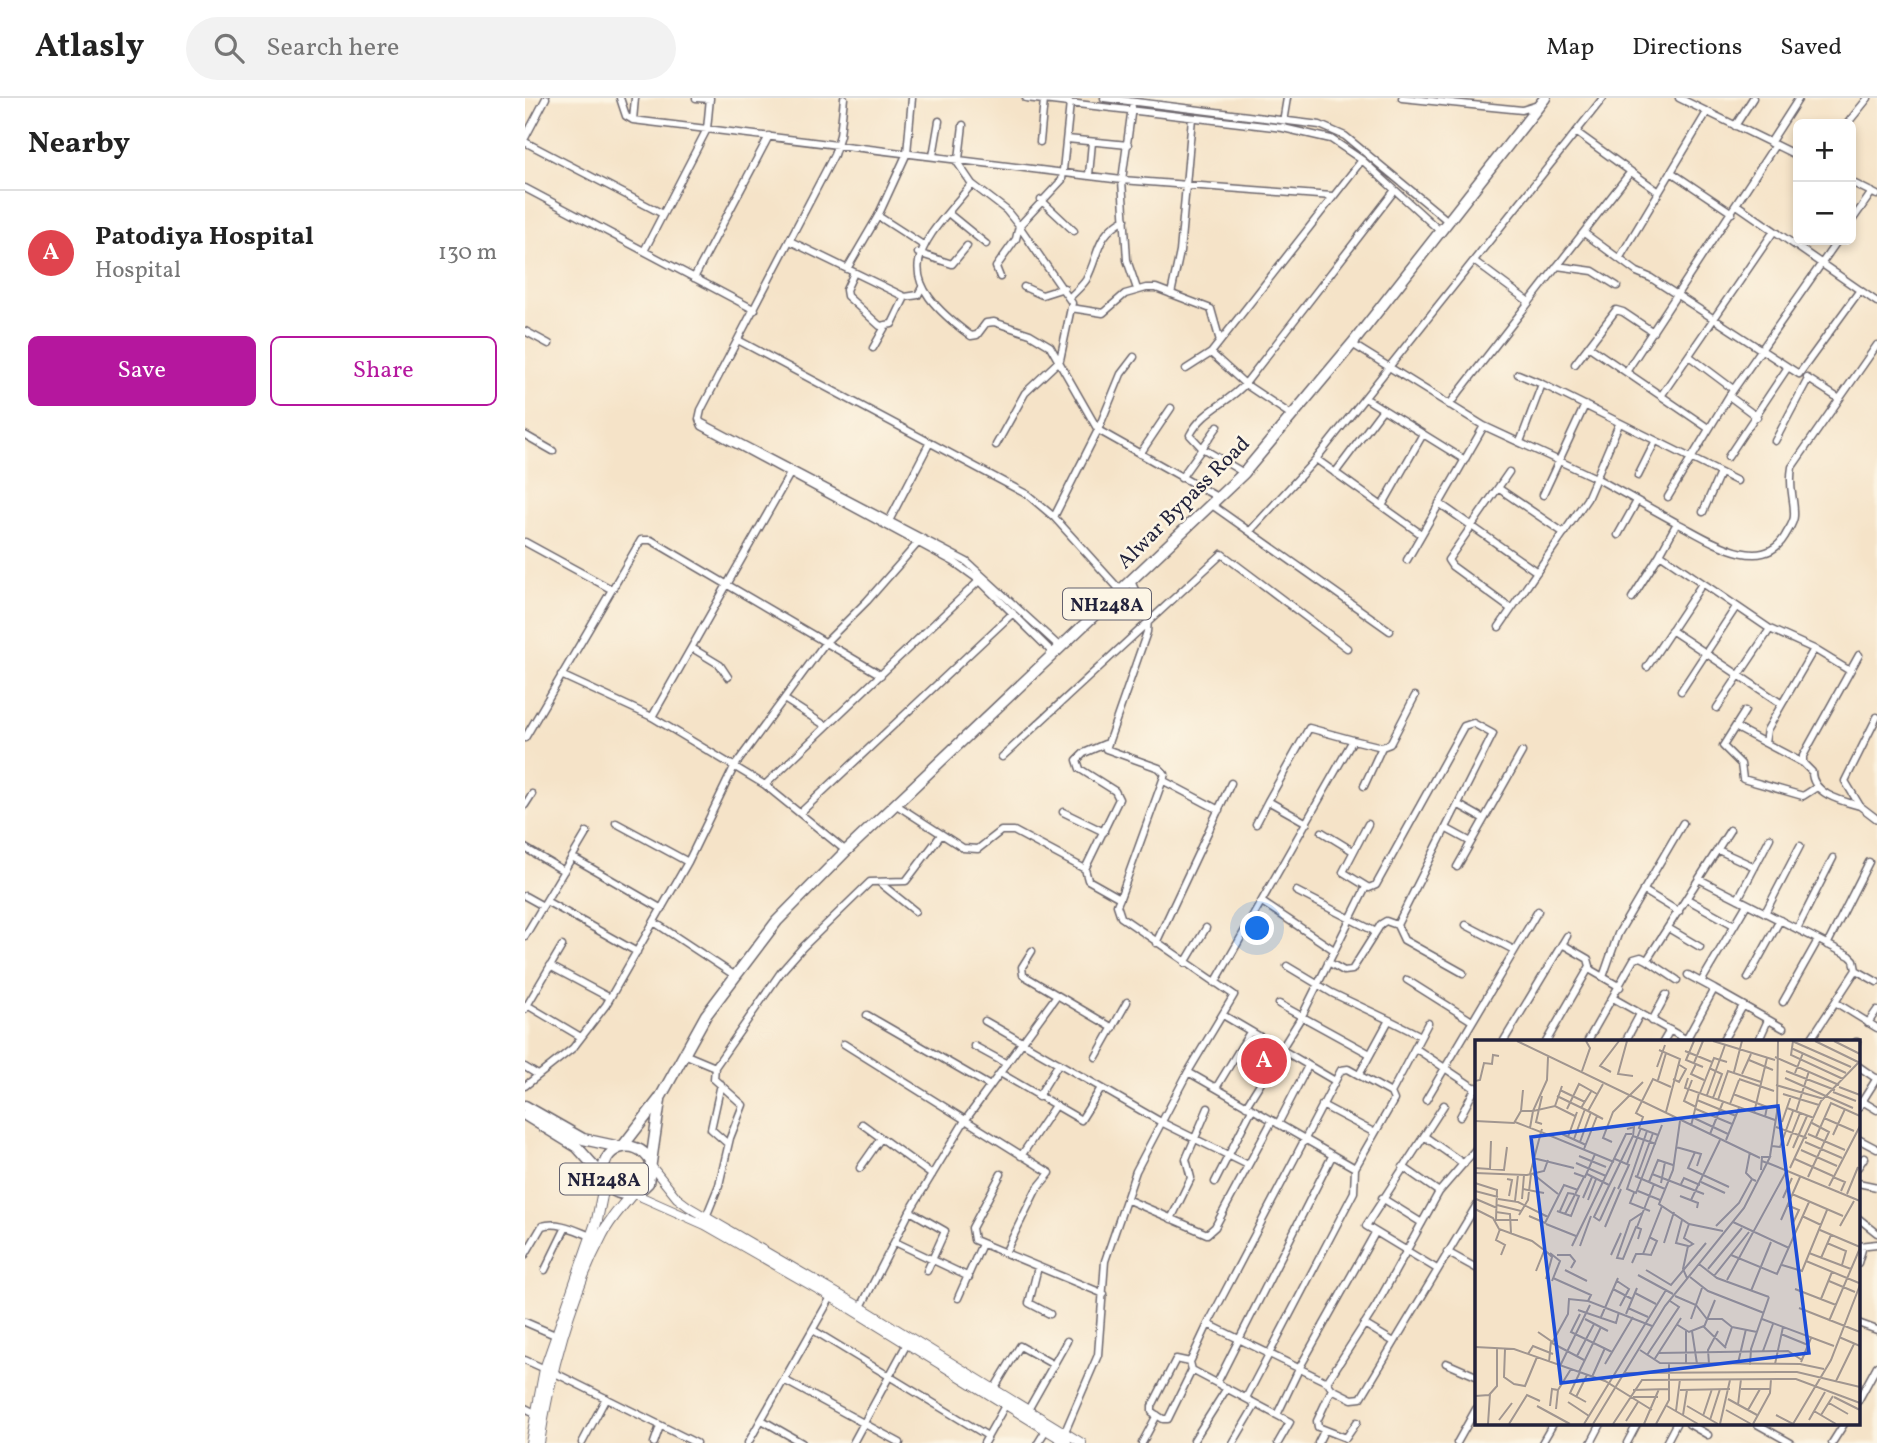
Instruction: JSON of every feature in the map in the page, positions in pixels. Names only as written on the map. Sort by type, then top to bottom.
[{"type":"highway","name":"Alwar Bypass Road","points":[[660,1098],[683,1054],[734,975],[777,921],[846,851],[1244,472],[1352,344],[1543,101]]},
{"type":"highway","name":"NH248A","points":[[604,1178],[604,1160],[621,1147],[660,1098]]},
{"type":"highway","name":"NH248A","points":[[525,1115],[577,1147],[617,1193],[633,1194],[648,1183],[660,1098]]},
{"type":"highway","name":"NH248A","points":[[525,1106],[583,1139],[639,1149],[651,1165]]},
{"type":"main road","points":[[531,1443],[535,1413],[596,1236],[604,1178]]},
{"type":"main road","points":[[539,1443],[555,1335],[596,1236],[633,1194]]},
{"type":"street","points":[[546,98],[525,140],[663,214]]},
{"type":"street","points":[[620,98],[626,116],[633,120],[838,143],[1122,180],[1332,196]]},
{"type":"street","points":[[633,120],[635,98]]},
{"type":"street","points":[[644,251],[707,129],[710,99],[696,98]]},
{"type":"street","points":[[844,98],[838,143],[755,310],[701,410],[700,422],[982,578],[1057,650]]},
{"type":"street","points":[[847,269],[878,216],[907,153],[912,98]]},
{"type":"street","points":[[1026,98],[1192,118],[1320,124],[1345,136],[1448,221]]},
{"type":"street","points":[[1104,98],[1283,124],[1331,138],[1362,160],[1440,231]]},
{"type":"street","points":[[1283,124],[1287,98]]},
{"type":"street","points":[[1402,98],[1522,110],[1543,101]]},
{"type":"street","points":[[1251,530],[1316,459],[1603,98]]},
{"type":"street","points":[[1679,98],[1793,154]]},
{"type":"street","points":[[1735,125],[1753,98]]},
{"type":"street","points":[[1626,372],[1732,213],[1799,98]]},
{"type":"street","points":[[1851,119],[1868,98]]},
{"type":"street","points":[[1040,142],[1044,100]]},
{"type":"street","points":[[1133,102],[1122,180],[1128,260],[1137,289]]},
{"type":"street","points":[[1000,277],[996,267],[1016,239],[1019,226],[1041,200],[1055,191],[1063,172],[1070,103]]},
{"type":"street","points":[[1619,259],[1707,112]]},
{"type":"street","points":[[1171,293],[1180,252],[1192,118]]},
{"type":"street","points":[[933,156],[939,121]]},
{"type":"street","points":[[963,125],[957,159],[972,184],[1006,210],[1070,297],[1071,308],[1060,360],[1025,393],[996,445]]},
{"type":"street","points":[[1576,132],[1629,174],[1659,192]]},
{"type":"street","points":[[695,278],[769,136]]},
{"type":"street","points":[[1067,139],[1128,145]]},
{"type":"street","points":[[1089,176],[1092,142]]},
{"type":"street","points":[[1186,369],[1211,353],[1362,160]]},
{"type":"street","points":[[1671,172],[1732,213]]},
{"type":"street","points":[[1448,405],[1629,174]]},
{"type":"street","points":[[790,241],[847,269],[853,275],[905,297],[918,295],[921,289],[919,253],[972,184]]},
{"type":"street","points":[[1856,184],[1874,193],[1856,216]]},
{"type":"street","points":[[525,188],[755,310]]},
{"type":"street","points":[[1244,472],[1191,439],[1193,429],[1204,414],[1231,399],[1245,384],[1395,190]]},
{"type":"street","points":[[1041,200],[1074,231]]},
{"type":"street","points":[[1737,205],[1877,302]]},
{"type":"street","points":[[948,213],[986,244]]},
{"type":"street","points":[[878,216],[923,245]]},
{"type":"street","points":[[1070,297],[1085,282],[1105,234],[1125,219]]},
{"type":"street","points":[[1661,396],[1774,231]]},
{"type":"street","points":[[1584,233],[1619,259],[1838,398]]},
{"type":"street","points":[[1668,496],[1728,396],[1834,245]]},
{"type":"street","points":[[919,253],[952,264],[967,246]]},
{"type":"street","points":[[1474,261],[1529,302]]},
{"type":"street","points":[[1557,266],[1593,271],[1617,286]]},
{"type":"street","points":[[853,275],[846,290],[847,296],[885,327]]},
{"type":"street","points":[[1024,287],[1042,295],[1063,288]]},
{"type":"street","points":[[1071,308],[1103,313],[1125,294],[1137,289],[1156,288],[1211,309],[1220,341]]},
{"type":"street","points":[[921,289],[953,323],[971,336],[977,335],[986,324],[994,322],[1030,334],[1050,346],[1098,430],[1216,501],[1251,530],[1389,631]]},
{"type":"street","points":[[1799,374],[1860,290]]},
{"type":"street","points":[[873,348],[885,327],[892,324],[905,297]]},
{"type":"street","points":[[1575,364],[1616,310],[1653,332]]},
{"type":"street","points":[[525,331],[549,344]]},
{"type":"street","points":[[738,340],[1028,495],[1054,517],[1121,591]]},
{"type":"street","points":[[1352,344],[1388,369],[1484,426],[1596,478],[1720,547],[1744,554],[1769,551],[1777,547],[1794,515],[1789,487],[1792,467],[1877,345]]},
{"type":"street","points":[[1588,346],[1708,428]]},
{"type":"street","points":[[1211,353],[1245,384],[1293,416]]},
{"type":"street","points":[[1689,356],[1733,389]]},
{"type":"street","points":[[1054,517],[1098,430],[1121,374],[1134,357]]},
{"type":"street","points":[[1728,457],[1788,367]]},
{"type":"street","points":[[1518,374],[1737,481]]},
{"type":"street","points":[[1775,441],[1808,379]]},
{"type":"street","points":[[1520,442],[1542,384]]},
{"type":"street","points":[[1728,396],[1757,417]]},
{"type":"street","points":[[1365,398],[1465,460]]},
{"type":"street","points":[[1543,495],[1585,405]]},
{"type":"street","points":[[1140,454],[1171,408]]},
{"type":"street","points":[[1335,473],[1383,409]]},
{"type":"street","points":[[1499,627],[1587,499],[1619,424]]},
{"type":"street","points":[[1181,478],[1218,426]]},
{"type":"street","points":[[1407,560],[1484,426]]},
{"type":"street","points":[[1382,506],[1423,434]]},
{"type":"street","points":[[525,435],[553,451]]},
{"type":"street","points":[[888,521],[930,442]]},
{"type":"street","points":[[1639,476],[1655,442]]},
{"type":"street","points":[[1316,459],[1421,534]]},
{"type":"street","points":[[791,472],[967,562],[1013,613],[1057,650]]},
{"type":"street","points":[[652,717],[791,472]]},
{"type":"street","points":[[1509,472],[1448,560],[1452,566],[1511,609]]},
{"type":"street","points":[[1703,512],[1720,474]]},
{"type":"street","points":[[1498,488],[1564,533]]},
{"type":"street","points":[[1618,535],[1637,501]]},
{"type":"street","points":[[1439,503],[1537,572]]},
{"type":"street","points":[[1632,598],[1677,523]]},
{"type":"street","points":[[525,738],[641,540],[651,540],[881,675]]},
{"type":"street","points":[[525,542],[611,589]]},
{"type":"street","points":[[525,1086],[572,1048],[610,998],[688,862],[734,767],[825,643],[867,601],[917,544]]},
{"type":"street","points":[[1002,757],[1222,554],[1347,648]]},
{"type":"street","points":[[1660,554],[1770,629],[1814,649],[1850,671]]},
{"type":"street","points":[[765,785],[982,578]]},
{"type":"street","points":[[1120,898],[1088,880],[1085,869],[1118,804],[1118,795],[1076,765],[1079,756],[1105,744],[1143,648],[1149,619],[1131,581]]},
{"type":"street","points":[[1647,667],[1702,584]]},
{"type":"street","points":[[1681,691],[1736,607]]},
{"type":"street","points":[[800,813],[1013,613]]},
{"type":"street","points":[[1717,708],[1770,629]]},
{"type":"street","points":[[1671,630],[1782,704]]},
{"type":"street","points":[[692,648],[720,665],[727,677]]},
{"type":"street","points":[[1765,743],[1767,730],[1814,649]]},
{"type":"street","points":[[1803,763],[1803,756],[1859,655]]},
{"type":"street","points":[[561,675],[652,717],[765,785],[846,851]]},
{"type":"street","points":[[1256,824],[1309,728],[1382,747],[1390,744],[1415,696]]},
{"type":"street","points":[[784,699],[827,726]]},
{"type":"street","points":[[1745,711],[1723,746],[1741,764],[1744,780],[1803,796],[1817,788]]},
{"type":"street","points":[[1860,806],[1845,781],[1877,717]]},
{"type":"street","points":[[1368,824],[1343,872],[1366,887],[1376,885],[1464,726],[1473,723],[1492,733],[1493,739],[1397,925]]},
{"type":"street","points":[[1735,727],[1803,763],[1812,772],[1812,781],[1817,788],[1860,806],[1877,819]]},
{"type":"street","points":[[1215,982],[1353,740]]},
{"type":"street","points":[[1064,1438],[1098,1355],[1107,1254],[1136,1171],[1188,1072],[1234,995],[1121,917],[1117,905],[1164,781],[1163,769],[1109,752],[1105,744]]},
{"type":"street","points":[[1364,786],[1382,747]]},
{"type":"street","points":[[1457,867],[1522,752]]},
{"type":"street","points":[[1164,781],[1219,810]]},
{"type":"street","points":[[1156,943],[1231,783]]},
{"type":"street","points":[[525,805],[532,794]]},
{"type":"street","points":[[1268,802],[1307,823]]},
{"type":"street","points":[[895,804],[940,835],[972,850],[978,849],[1001,831],[1014,831],[1085,869]]},
{"type":"street","points":[[1459,805],[1484,819]]},
{"type":"street","points":[[1063,812],[1104,832]]},
{"type":"street","points":[[616,823],[688,862]]},
{"type":"street","points":[[1603,978],[1618,934],[1683,823]]},
{"type":"street","points":[[1447,829],[1471,842]]},
{"type":"street","points":[[525,936],[587,831]]},
{"type":"street","points":[[1647,960],[1730,831]]},
{"type":"street","points":[[1322,832],[1353,851]]},
{"type":"street","points":[[706,1217],[719,1185],[728,1144],[743,1105],[713,1079],[715,1067],[803,947],[862,887],[879,881],[906,881],[940,835]]},
{"type":"street","points":[[1738,899],[1770,838]]},
{"type":"street","points":[[1765,913],[1800,846]]},
{"type":"street","points":[[525,848],[564,871]]},
{"type":"street","points":[[1718,850],[1755,867]]},
{"type":"street","points":[[572,857],[662,909]]},
{"type":"street","points":[[1797,929],[1833,858]]},
{"type":"street","points":[[1827,945],[1869,862]]},
{"type":"street","points":[[1699,879],[1854,960],[1856,970],[1810,1040]]},
{"type":"street","points":[[879,881],[915,911]]},
{"type":"street","points":[[1215,1182],[1249,1108],[1302,1016],[1366,887]]},
{"type":"street","points":[[1643,890],[1679,912]]},
{"type":"street","points":[[1296,891],[1376,932]]},
{"type":"street","points":[[525,896],[637,952]]},
{"type":"street","points":[[1687,899],[1734,925]]},
{"type":"street","points":[[1262,902],[1334,950]]},
{"type":"street","points":[[1701,982],[1747,904]]},
{"type":"street","points":[[1426,1100],[1538,911]]},
{"type":"street","points":[[1748,978],[1780,920]]},
{"type":"street","points":[[1328,962],[1344,971],[1352,970],[1384,921],[1397,925],[1404,940],[1463,973]]},
{"type":"street","points":[[654,922],[734,975]]},
{"type":"street","points":[[1466,925],[1514,950]]},
{"type":"street","points":[[1185,963],[1206,928]]},
{"type":"street","points":[[1668,928],[1700,947]]},
{"type":"street","points":[[1504,1040],[1567,936]]},
{"type":"street","points":[[1783,1002],[1818,940]]},
{"type":"street","points":[[1547,1040],[1589,969],[1588,959],[1562,944]]},
{"type":"street","points":[[562,946],[526,1007],[581,1037]]},
{"type":"street","points":[[1032,951],[1022,967],[1023,975],[1113,1028]]},
{"type":"street","points":[[1588,1040],[1634,959],[1641,957],[1677,980]]},
{"type":"street","points":[[550,965],[610,998]]},
{"type":"street","points":[[1287,966],[1421,1036]]},
{"type":"street","points":[[1589,969],[1620,987]]},
{"type":"street","points":[[1856,970],[1877,982]]},
{"type":"street","points":[[1688,975],[1783,1028]]},
{"type":"street","points":[[1407,980],[1472,1021]]},
{"type":"street","points":[[1687,1040],[1714,989]]},
{"type":"street","points":[[860,1310],[910,1211],[964,1122],[1057,995]]},
{"type":"street","points":[[1652,1021],[1666,995]]},
{"type":"street","points":[[1613,998],[1684,1040]]},
{"type":"street","points":[[1096,1057],[1127,1002]]},
{"type":"street","points":[[1835,1002],[1877,1028]]},
{"type":"street","points":[[1279,1004],[1370,1054]]},
{"type":"street","points":[[1723,1040],[1743,1006]]},
{"type":"street","points":[[1868,1023],[1877,1010]]},
{"type":"street","points":[[1626,1040],[1640,1014]]},
{"type":"street","points":[[867,1015],[990,1086]]},
{"type":"street","points":[[1223,1015],[1335,1081]]},
{"type":"street","points":[[1359,1075],[1389,1020]]},
{"type":"street","points":[[1759,1040],[1768,1020]]},
{"type":"street","points":[[985,1021],[1161,1122],[1248,1165]]},
{"type":"street","points":[[1391,1093],[1428,1023]]},
{"type":"street","points":[[1664,1040],[1669,1030]]},
{"type":"street","points":[[1216,1088],[1250,1032]]},
{"type":"street","points":[[844,1044],[964,1122],[1050,1173],[1036,1190],[1005,1253]]},
{"type":"street","points":[[974,1046],[1007,1065]]},
{"type":"street","points":[[1415,1048],[1475,1087]]},
{"type":"street","points":[[683,1054],[715,1067]]},
{"type":"street","points":[[1038,1097],[1059,1063]]},
{"type":"street","points":[[1126,1199],[1202,1233],[1212,1231],[1308,1066]]},
{"type":"street","points":[[525,1067],[538,1075]]},
{"type":"street","points":[[1860,1067],[1877,1078],[1860,1104],[1877,1111]]},
{"type":"street","points":[[1190,1362],[1176,1359],[1152,1406],[1157,1415],[1168,1419],[1192,1370],[1190,1362],[1208,1324],[1335,1081],[1344,1069],[1391,1093],[1394,1100],[1355,1168],[1354,1192],[1246,1398]]},
{"type":"street","points":[[1188,1072],[1355,1168]]},
{"type":"street","points":[[1000,1073],[1081,1121],[1101,1088]]},
{"type":"street","points":[[721,1084],[711,1129],[728,1144]]},
{"type":"street","points":[[1460,1117],[1475,1090]]},
{"type":"street","points":[[1322,1105],[1375,1133]]},
{"type":"street","points":[[1437,1269],[1366,1226],[1444,1105]]},
{"type":"street","points":[[1021,1156],[1054,1107]]},
{"type":"street","points":[[1171,1219],[1191,1178],[1186,1159],[1208,1108]]},
{"type":"street","points":[[862,1124],[932,1175]]},
{"type":"street","points":[[1424,1136],[1464,1164]]},
{"type":"street","points":[[860,1168],[881,1138]]},
{"type":"street","points":[[1860,1140],[1877,1149]]},
{"type":"street","points":[[1327,1382],[1364,1324],[1439,1192],[1475,1150]]},
{"type":"street","points":[[1217,1383],[1332,1156]]},
{"type":"street","points":[[1860,1164],[1864,1157]]},
{"type":"street","points":[[651,1165],[677,1198],[706,1217],[1007,1401],[1046,1430],[1082,1443]]},
{"type":"street","points":[[1403,1167],[1439,1192]]},
{"type":"street","points":[[1001,1174],[972,1228],[974,1240],[1104,1294]]},
{"type":"street","points":[[1860,1184],[1877,1188]]},
{"type":"street","points":[[633,1194],[705,1225],[831,1297],[860,1310]]},
{"type":"street","points":[[1382,1198],[1422,1223]]},
{"type":"street","points":[[1208,1324],[1300,1367],[1352,1399],[1361,1398],[1475,1208]]},
{"type":"street","points":[[910,1211],[945,1231],[927,1271]]},
{"type":"street","points":[[1860,1220],[1877,1233]]},
{"type":"street","points":[[525,1255],[542,1226],[555,1223],[596,1236]]},
{"type":"street","points":[[545,1270],[566,1227]]},
{"type":"street","points":[[1277,1415],[1300,1367],[1375,1233]]},
{"type":"street","points":[[895,1242],[969,1277]]},
{"type":"street","points":[[958,1298],[982,1244]]},
{"type":"street","points":[[1861,1246],[1877,1244]]},
{"type":"street","points":[[1447,1252],[1475,1267]]},
{"type":"street","points":[[1038,1266],[1029,1303],[1050,1314]]},
{"type":"street","points":[[748,1443],[831,1297]]},
{"type":"street","points":[[525,1322],[555,1335]]},
{"type":"street","points":[[1364,1324],[1394,1342]]},
{"type":"street","points":[[1860,1324],[1877,1330]]},
{"type":"street","points":[[813,1331],[986,1435]]},
{"type":"street","points":[[909,1340],[994,1388],[1007,1401],[1028,1410],[1064,1438]]},
{"type":"street","points":[[853,1443],[909,1340]]},
{"type":"street","points":[[1028,1410],[1067,1341]]},
{"type":"street","points":[[994,1388],[1020,1346],[1054,1366]]},
{"type":"street","points":[[525,1360],[695,1443]]},
{"type":"street","points":[[1446,1363],[1475,1376]]},
{"type":"street","points":[[1192,1370],[1290,1422],[1278,1443]]},
{"type":"street","points":[[1860,1398],[1876,1371]]},
{"type":"street","points":[[784,1380],[865,1421],[900,1443]]},
{"type":"street","points":[[1195,1440],[1227,1388]]},
{"type":"street","points":[[1332,1389],[1316,1424],[1324,1431],[1346,1438],[1357,1422]]},
{"type":"street","points":[[582,1443],[606,1398]]},
{"type":"street","points":[[984,1443],[1007,1401]]},
{"type":"street","points":[[1233,1443],[1256,1404]]},
{"type":"street","points":[[525,1408],[535,1413]]},
{"type":"street","points":[[1457,1443],[1475,1411]]},
{"type":"street","points":[[1142,1443],[1157,1415]]},
{"type":"street","points":[[762,1420],[802,1443]]},
{"type":"street","points":[[654,1443],[660,1426]]},
{"type":"street","points":[[1542,1443],[1552,1426]]},
{"type":"street","points":[[1591,1443],[1600,1426]]},
{"type":"street","points":[[1627,1443],[1636,1426]]},
{"type":"street","points":[[1666,1443],[1675,1426]]},
{"type":"street","points":[[1692,1426],[1708,1435]]},
{"type":"street","points":[[1761,1426],[1791,1443]]},
{"type":"street","points":[[1832,1443],[1843,1426]]},
{"type":"street","points":[[1038,1443],[1046,1430]]},
{"type":"street","points":[[1318,1443],[1324,1431]]},
{"type":"place","name":"Patodiya Hospital","points":[[1264,1061]]}]
